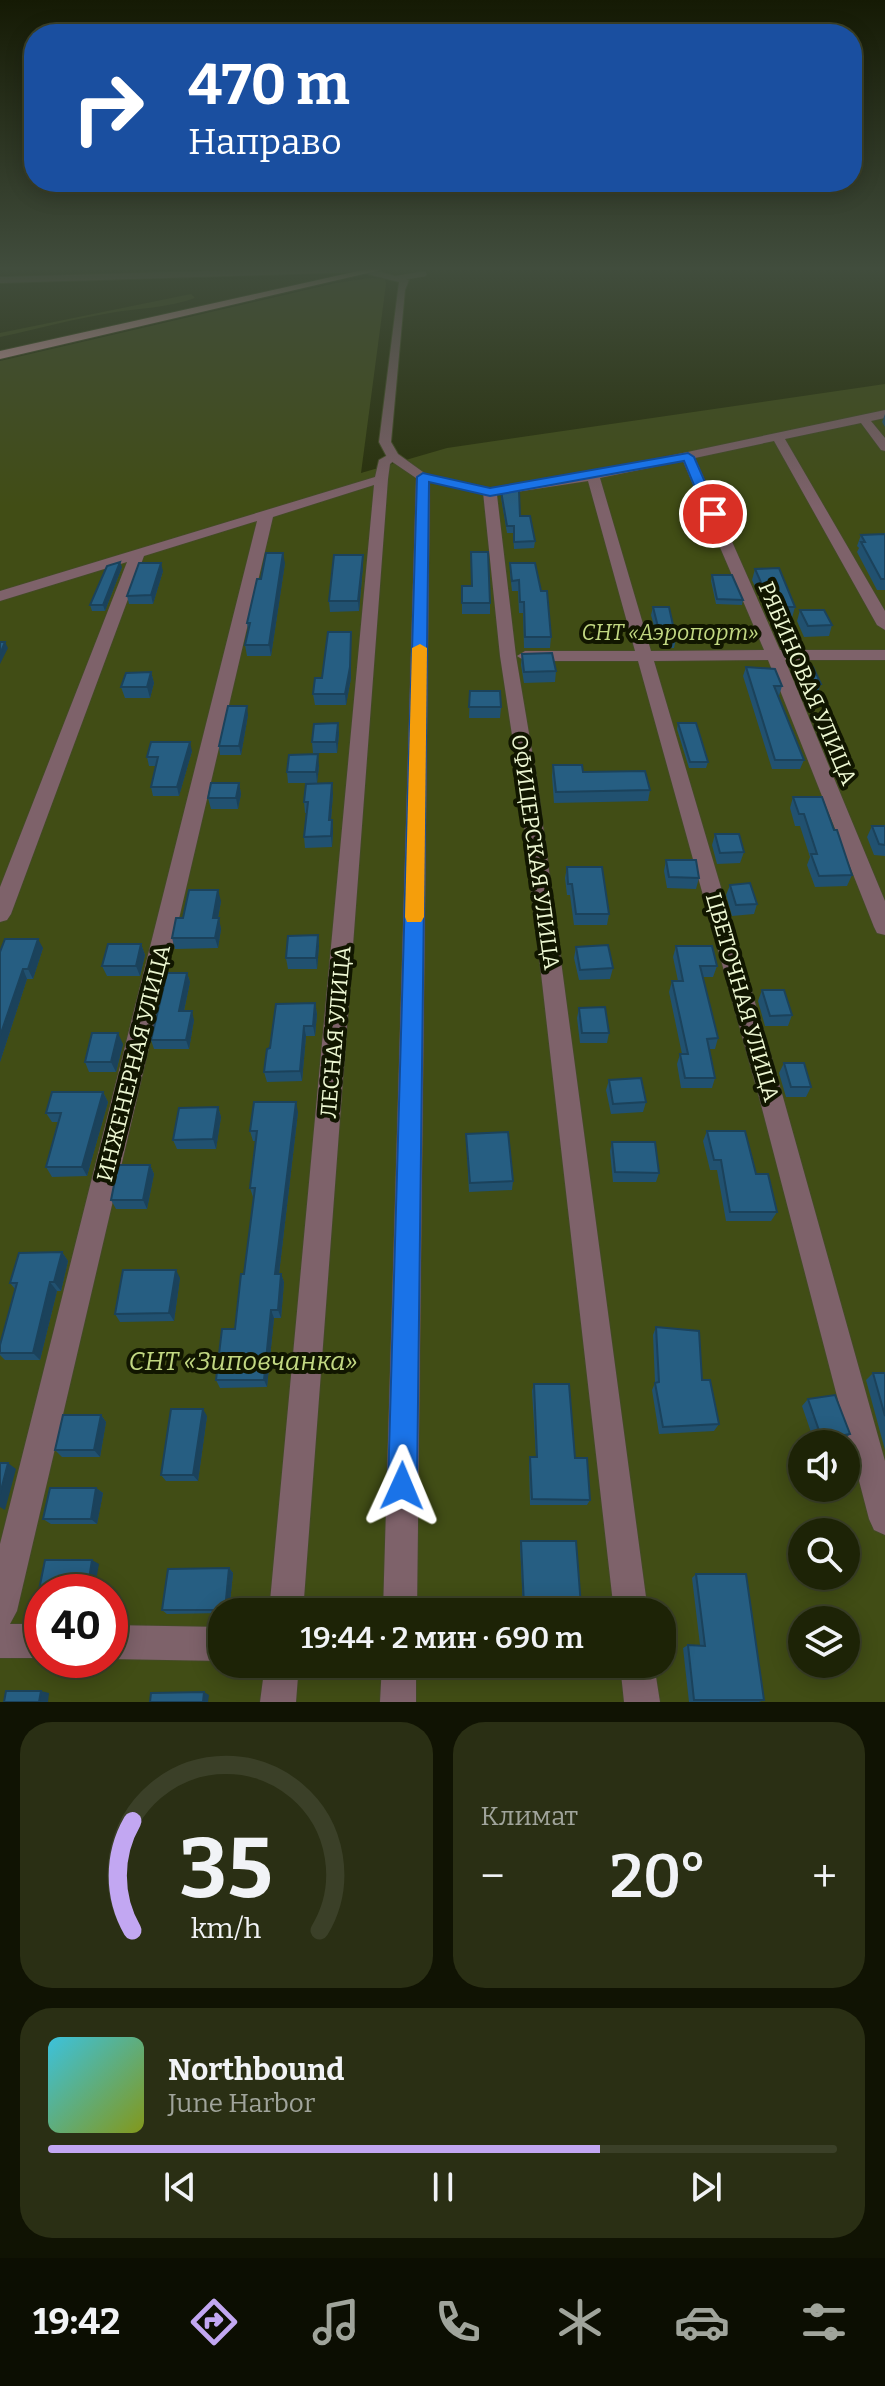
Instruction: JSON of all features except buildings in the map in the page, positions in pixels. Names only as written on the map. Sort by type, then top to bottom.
[{"type":"highway","points":[[0,353],[21,348]]},
{"type":"street","points":[[394,348],[385,442],[393,456],[423,477],[400,1598]]},
{"type":"street","points":[[490,492],[593,476],[779,439],[875,416],[885,447]]},
{"type":"street","points":[[779,439],[885,625]]},
{"type":"street","name":"ЛЕСНАЯ УЛИЦА","points":[[287,1598],[381,479],[384,463],[393,456]]},
{"type":"street","name":"РЯБИНОВАЯ УЛИЦА","points":[[688,457],[775,657],[885,927]]},
{"type":"street","name":"ЦВЕТОЧНАЯ УЛИЦА","points":[[593,476],[767,1081],[885,1519]]},
{"type":"street","points":[[1,598],[381,479]]},
{"type":"street","name":"ОФИЦЕРСКАЯ УЛИЦА","points":[[490,492],[508,656],[528,781],[629,1598]]},
{"type":"street","name":"ИНЖЕНЕРНАЯ УЛИЦА","points":[[0,1611],[266,515]]},
{"type":"street","points":[[0,914],[138,553]]},
{"type":"street","points":[[508,656],[885,655]]},
{"type":"street","points":[[0,1641],[24,1641]]},
{"type":"street","points":[[128,1642],[208,1644]]},
{"type":"street","points":[[278,1702],[281,1678]]},
{"type":"street","points":[[398,1702],[399,1678]]},
{"type":"street","points":[[639,1678],[642,1702]]},
{"type":"lane","points":[[423,477],[490,492]]},
{"type":"green space","points":[[54,348],[377,348],[361,473],[447,448],[885,384],[885,1702],[0,1702],[0,361]]},
{"type":"slow traffic","points":[[414,917],[420,648]]},
{"type":"route","points":[[402,1486],[423,477],[490,492],[688,457],[713,514]]},
{"type":"park label","name":"СНТ «Аэропорт»","points":[[670,632]]},
{"type":"park label","name":"СНТ «Зиповчанка»","points":[[243,1361]]}]
